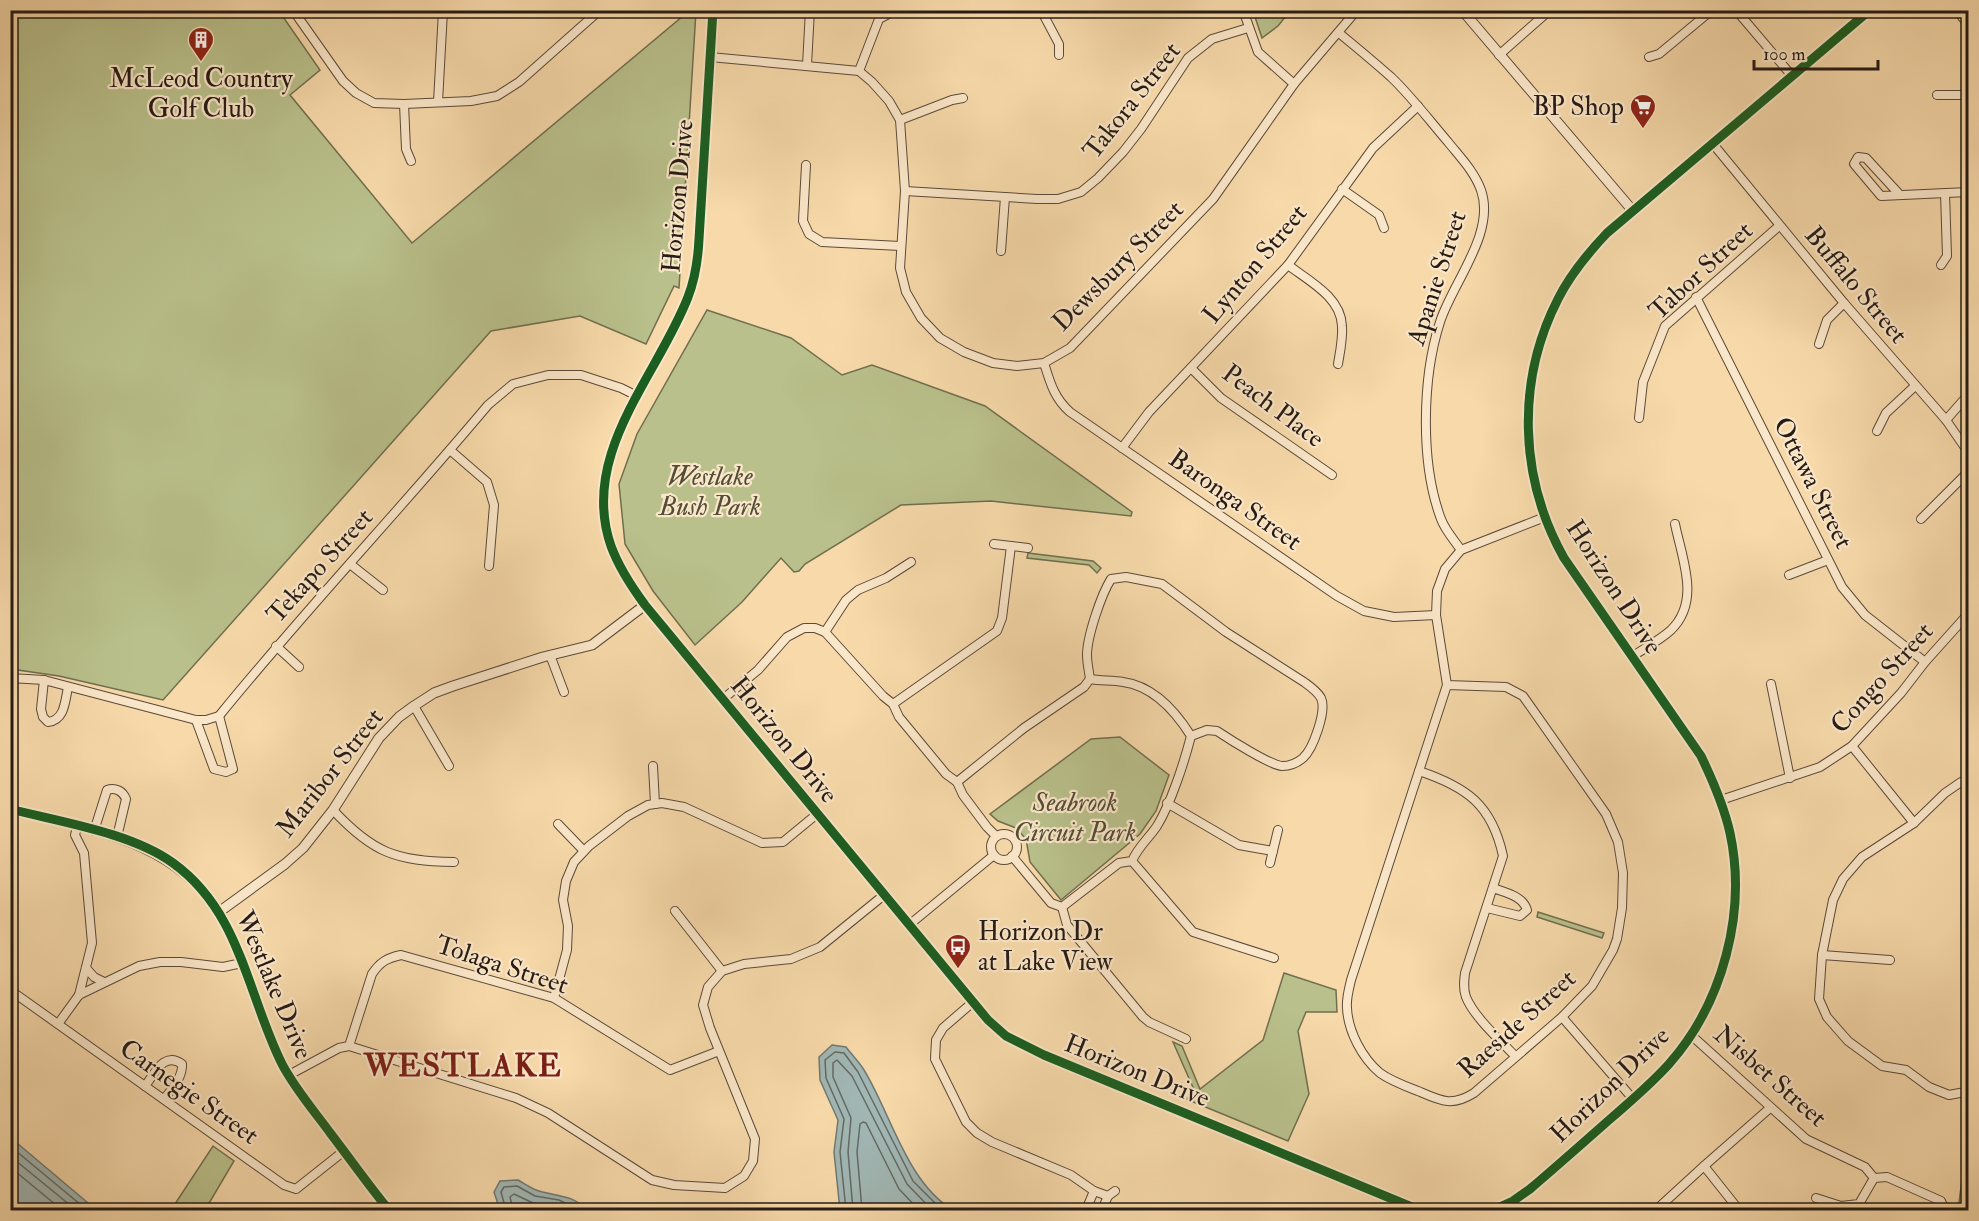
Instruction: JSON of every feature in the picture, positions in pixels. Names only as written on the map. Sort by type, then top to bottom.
[{"type":"street","points":[[293,10],[343,81],[356,93],[374,103],[404,104],[471,101],[496,96],[519,82],[600,10]]},
{"type":"street","points":[[433,10],[444,11],[438,102]]},
{"type":"street","name":"Horizon Drive","points":[[713,10],[695,275],[682,313],[622,425],[605,474],[606,525],[623,573],[645,605],[996,1028],[1022,1045],[1419,1210]]},
{"type":"street","points":[[807,65],[810,10]]},
{"type":"street","points":[[710,57],[859,71],[879,19],[896,10]]},
{"type":"street","points":[[1041,10],[1059,44],[1059,55]]},
{"type":"street","points":[[1243,10],[1258,52],[1294,84]]},
{"type":"street","name":"Dewsbury Street","points":[[859,71],[889,101],[900,120],[905,190],[900,268],[906,292],[921,318],[940,338],[964,352],[993,363],[1017,366],[1044,363],[1070,348],[1213,200],[1294,84],[1357,10]]},
{"type":"street","points":[[1462,10],[1633,211]]},
{"type":"street","points":[[1498,55],[1550,10]]},
{"type":"street","points":[[1649,57],[1659,54],[1712,10]]},
{"type":"street","points":[[1736,10],[1792,76]]},
{"type":"street","name":"Horizon Drive","points":[[1493,1210],[1513,1201],[1530,1189],[1633,1099],[1671,1062],[1691,1035],[1714,991],[1731,928],[1735,888],[1730,836],[1721,800],[1701,756],[1568,564],[1545,517],[1533,476],[1527,439],[1531,382],[1537,352],[1545,327],[1559,297],[1573,274],[1607,233],[1870,10]]},
{"type":"street","points":[[1957,10],[1968,25]]},
{"type":"street","name":"Takora Street","points":[[905,190],[1058,199],[1081,192],[1123,152],[1188,58],[1212,39],[1248,28]]},
{"type":"street","name":"Apanie Street","points":[[1339,33],[1392,78],[1418,106],[1470,169],[1482,192],[1484,219],[1476,243],[1440,321],[1428,377],[1426,433],[1431,480],[1442,520],[1461,550]]},
{"type":"street","points":[[1937,95],[1968,95]]},
{"type":"street","points":[[900,120],[963,98]]},
{"type":"street","points":[[404,104],[406,149],[411,161]]},
{"type":"street","name":"Lynton Street","points":[[1122,448],[1149,412],[1288,265],[1373,148],[1418,106]]},
{"type":"street","name":"Buffalo Street","points":[[1713,144],[1844,303],[1946,420],[1968,452]]},
{"type":"street","points":[[1900,195],[1866,158],[1858,157],[1854,164],[1881,196],[1968,192]]},
{"type":"street","points":[[806,165],[803,220],[809,234],[822,242],[900,246]]},
{"type":"street","points":[[1342,189],[1379,215],[1384,228]]},
{"type":"street","points":[[1941,265],[1947,256],[1945,193]]},
{"type":"street","points":[[1001,251],[1005,197]]},
{"type":"street","name":"Tabor Street","points":[[1639,418],[1643,382],[1665,326],[1779,226]]},
{"type":"street","points":[[1288,265],[1329,297],[1340,309],[1343,327],[1338,364]]},
{"type":"street","name":"Ottawa Street","points":[[1696,297],[1842,587],[1865,615],[1925,662]]},
{"type":"street","points":[[1819,344],[1827,320],[1844,303]]},
{"type":"street","name":"Baronga Street","points":[[1044,363],[1052,390],[1061,404],[1337,596],[1364,611],[1394,617],[1436,615]]},
{"type":"street","name":"Peach Place","points":[[1191,368],[1221,398],[1332,476]]},
{"type":"street","name":"Tekapo Street","points":[[219,716],[276,646],[488,405],[513,384],[548,375],[581,375],[621,388],[637,396]]},
{"type":"street","points":[[1876,431],[1886,413],[1915,386]]},
{"type":"street","points":[[1946,420],[1968,395]]},
{"type":"street","points":[[450,450],[487,482],[494,505],[489,566]]},
{"type":"street","points":[[1921,519],[1968,472]]},
{"type":"street","points":[[1461,550],[1545,517]]},
{"type":"street","points":[[1633,656],[1669,632],[1684,612],[1688,598],[1688,584],[1675,524]]},
{"type":"street","points":[[993,544],[1028,548]]},
{"type":"street","points":[[893,704],[997,631],[1002,618],[1011,546]]},
{"type":"street","name":"Raeside Street","points":[[1447,685],[1506,687],[1523,696],[1606,814],[1618,842],[1623,873],[1622,908],[1617,939],[1597,979],[1562,1017],[1474,1093],[1454,1102],[1440,1100],[1397,1083],[1380,1073],[1366,1057],[1353,1034],[1347,1006],[1351,980],[1447,685],[1436,615],[1437,591],[1445,569],[1461,550]]},
{"type":"street","points":[[1789,575],[1828,560]]},
{"type":"street","points":[[825,632],[846,600],[858,590],[885,578],[911,562]]},
{"type":"street","points":[[350,564],[383,590]]},
{"type":"street","points":[[957,782],[1024,728],[1084,687],[1090,679],[1088,646],[1104,591],[1111,579],[1126,577],[1162,584],[1226,632],[1315,690],[1322,700],[1323,713],[1311,747],[1303,758],[1290,765],[1278,766],[1217,731],[1207,730],[1191,736],[1157,825],[1137,849],[1132,861]]},
{"type":"street","name":"Maribor Street","points":[[219,912],[285,864],[303,848],[333,810],[379,738],[399,717],[414,706],[434,693],[453,686],[592,645],[645,605]]},
{"type":"street","name":"Congo Street","points":[[1721,800],[1820,767],[1852,746],[1901,693],[1968,614]]},
{"type":"street","points":[[723,699],[758,670],[787,637],[804,628],[815,628],[825,632],[893,704],[899,717],[946,774],[957,782],[963,795],[996,836]]},
{"type":"street","points":[[276,646],[298,667]]},
{"type":"street","points":[[550,656],[564,692]]},
{"type":"street","points":[[10,678],[44,680],[196,720],[219,716],[233,769],[226,772],[214,769],[196,720]]},
{"type":"street","points":[[1090,679],[1125,682],[1147,690],[1168,706],[1191,736]]},
{"type":"street","points":[[44,680],[41,709],[43,717],[48,722],[55,721],[62,714],[68,687]]},
{"type":"street","points":[[1771,684],[1790,778]]},
{"type":"street","points":[[414,706],[449,766]]},
{"type":"street","points":[[1852,746],[1914,823]]},
{"type":"street","points":[[653,766],[655,804]]},
{"type":"street","points":[[1419,771],[1446,780],[1470,794],[1490,818],[1499,838],[1503,856],[1465,973],[1465,995],[1472,1008],[1515,1056]]},
{"type":"street","points":[[1968,784],[1961,782],[1945,793],[1914,823],[1862,857],[1843,879],[1833,900],[1822,954],[1819,999],[1827,1017],[1848,1041],[1882,1066],[1906,1070],[1929,1087],[1949,1095],[1965,1092],[1968,1084]]},
{"type":"street","points":[[94,831],[106,790],[119,790],[126,799],[117,837]]},
{"type":"street","points":[[1167,803],[1239,845],[1273,851]]},
{"type":"street","points":[[554,998],[567,950],[568,926],[563,900],[566,881],[574,862],[628,816],[648,804],[684,807],[762,843],[783,842],[817,814]]},
{"type":"street","name":"Westlake Drive","points":[[10,809],[117,837],[148,849],[172,863],[194,880],[219,912],[230,932],[267,1030],[289,1076],[389,1210]]},
{"type":"street","points":[[333,810],[352,831],[383,852],[419,861],[454,862]]},
{"type":"street","points":[[558,824],[584,852]]},
{"type":"street","points":[[58,1024],[79,995],[93,943],[84,853],[75,835],[77,826]]},
{"type":"street","points":[[1270,863],[1278,830]]},
{"type":"street","points":[[1005,834],[1014,838],[1017,848],[1012,856],[1001,859],[994,855],[991,845],[996,836],[1005,834]]},
{"type":"street","points":[[909,925],[994,855]]},
{"type":"street","points":[[1012,856],[1051,903],[1062,907]]},
{"type":"street","points":[[1062,907],[1119,863],[1132,861]]},
{"type":"street","points":[[1132,861],[1193,932],[1274,958]]},
{"type":"street","points":[[1487,908],[1520,916],[1527,910],[1525,903],[1520,899],[1493,888]]},
{"type":"street","points":[[289,1076],[339,1048],[349,1046],[516,1098],[548,1113],[652,1180],[674,1185],[725,1188],[744,1176],[753,1161],[755,1139],[710,1028],[703,1005],[708,987],[722,971],[744,964],[791,959],[820,948],[884,895]]},
{"type":"street","points":[[1062,907],[1066,925],[1143,1017],[1149,1022],[1186,1038]]},
{"type":"street","points":[[675,911],[722,971]]},
{"type":"street","points":[[1822,954],[1890,960]]},
{"type":"street","name":"Tolaga Street","points":[[349,1046],[372,974],[387,958],[401,955],[554,998],[669,1070],[719,1051]]},
{"type":"street","points":[[79,995],[139,966],[160,962],[181,962],[223,967],[242,963]]},
{"type":"street","points":[[86,968],[94,977],[104,982]]},
{"type":"street","name":"Carnegie Street","points":[[10,990],[269,1174],[296,1189],[344,1151]]},
{"type":"street","points":[[973,1002],[944,1028],[936,1040],[935,1059],[966,1122],[977,1133],[992,1142],[1071,1175],[1094,1191],[1112,1194],[1102,1210]]},
{"type":"street","points":[[1562,1017],[1633,1099]]},
{"type":"street","name":"Nisbet Street","points":[[1691,1035],[1717,1056],[1770,1108],[1806,1139],[1865,1167],[1874,1178],[1887,1177],[1941,1201],[1945,1210]]},
{"type":"street","points":[[146,1086],[167,1060],[172,1058],[177,1060],[182,1064],[182,1070],[164,1100]]},
{"type":"street","points":[[1656,1210],[1770,1108]]},
{"type":"street","points":[[1704,1166],[1739,1210]]},
{"type":"street","points":[[1815,1198],[1841,1206],[1859,1204],[1874,1178]]},
{"type":"street","points":[[1086,1210],[1094,1191]]},
{"type":"green space","points":[[11,10],[279,11],[320,70],[290,95],[412,243],[689,11],[696,11],[679,288],[674,286],[646,344],[580,316],[491,331],[163,700],[59,676],[11,669]]},
{"type":"green space","points":[[1253,10],[1290,11],[1278,26],[1262,38]]},
{"type":"green space","name":"Westlake Bush Park","points":[[707,310],[791,338],[842,375],[872,365],[985,406],[1132,512],[1131,516],[991,501],[901,505],[805,564],[799,571],[794,572],[781,558],[742,602],[695,645],[653,591],[625,544],[619,484],[637,434]]},
{"type":"green space","points":[[1028,553],[1093,561],[1101,568],[1097,573],[1089,565],[1027,558]]},
{"type":"green space","name":"Seabrook Circuit Park","points":[[1120,737],[1169,775],[1156,811],[1140,834],[1061,900],[1030,862],[1026,839],[1016,828],[998,821],[990,814],[1091,739]]},
{"type":"green space","points":[[1538,912],[1604,933],[1602,938],[1537,917]]},
{"type":"green space","points":[[1284,973],[1336,990],[1337,1012],[1306,1012],[1298,1031],[1309,1094],[1288,1141],[1186,1099],[1195,1092],[1173,1042],[1182,1046],[1200,1089],[1263,1040]]},
{"type":"green space","points":[[1968,1134],[1968,1210],[1958,1210]]},
{"type":"green space","points":[[213,1146],[234,1161],[205,1210],[171,1210]]},
{"type":"water","points":[[832,1045],[846,1047],[860,1064],[901,1146],[923,1183],[953,1210],[840,1210],[834,1152],[838,1120],[820,1080],[819,1057]]},
{"type":"water","points":[[11,1138],[94,1208],[97,1210],[11,1210]]},
{"type":"water","points":[[518,1180],[536,1190],[576,1201],[587,1210],[500,1210],[494,1192],[500,1181]]},
{"type":"cycle path","points":[[713,10],[699,246],[694,276],[688,297],[674,327],[626,417],[613,448],[605,480],[604,512],[611,546],[626,577],[645,605],[988,1020],[1006,1036],[1044,1055],[1419,1210]]},
{"type":"cycle path","points":[[1493,1210],[1513,1201],[1560,1163],[1648,1086],[1688,1040],[1717,985],[1732,925],[1735,894],[1734,863],[1728,823],[1701,756],[1564,558],[1549,527],[1538,495],[1531,463],[1528,429],[1535,363],[1544,330],[1568,281],[1607,233],[1870,10]]},
{"type":"cycle path","points":[[10,809],[117,836],[173,863],[196,883],[214,905],[228,930],[270,1037],[287,1073],[389,1210]]},
{"type":"place","name":"McLeod Country Golf Club","points":[[201,63]]},
{"type":"place","name":"BP Shop","points":[[1643,130]]},
{"type":"place","name":"Horizon Dr at Lake View","points":[[958,970]]},
{"type":"district","name":"WESTLAKE","points":[[463,1066]]}]
